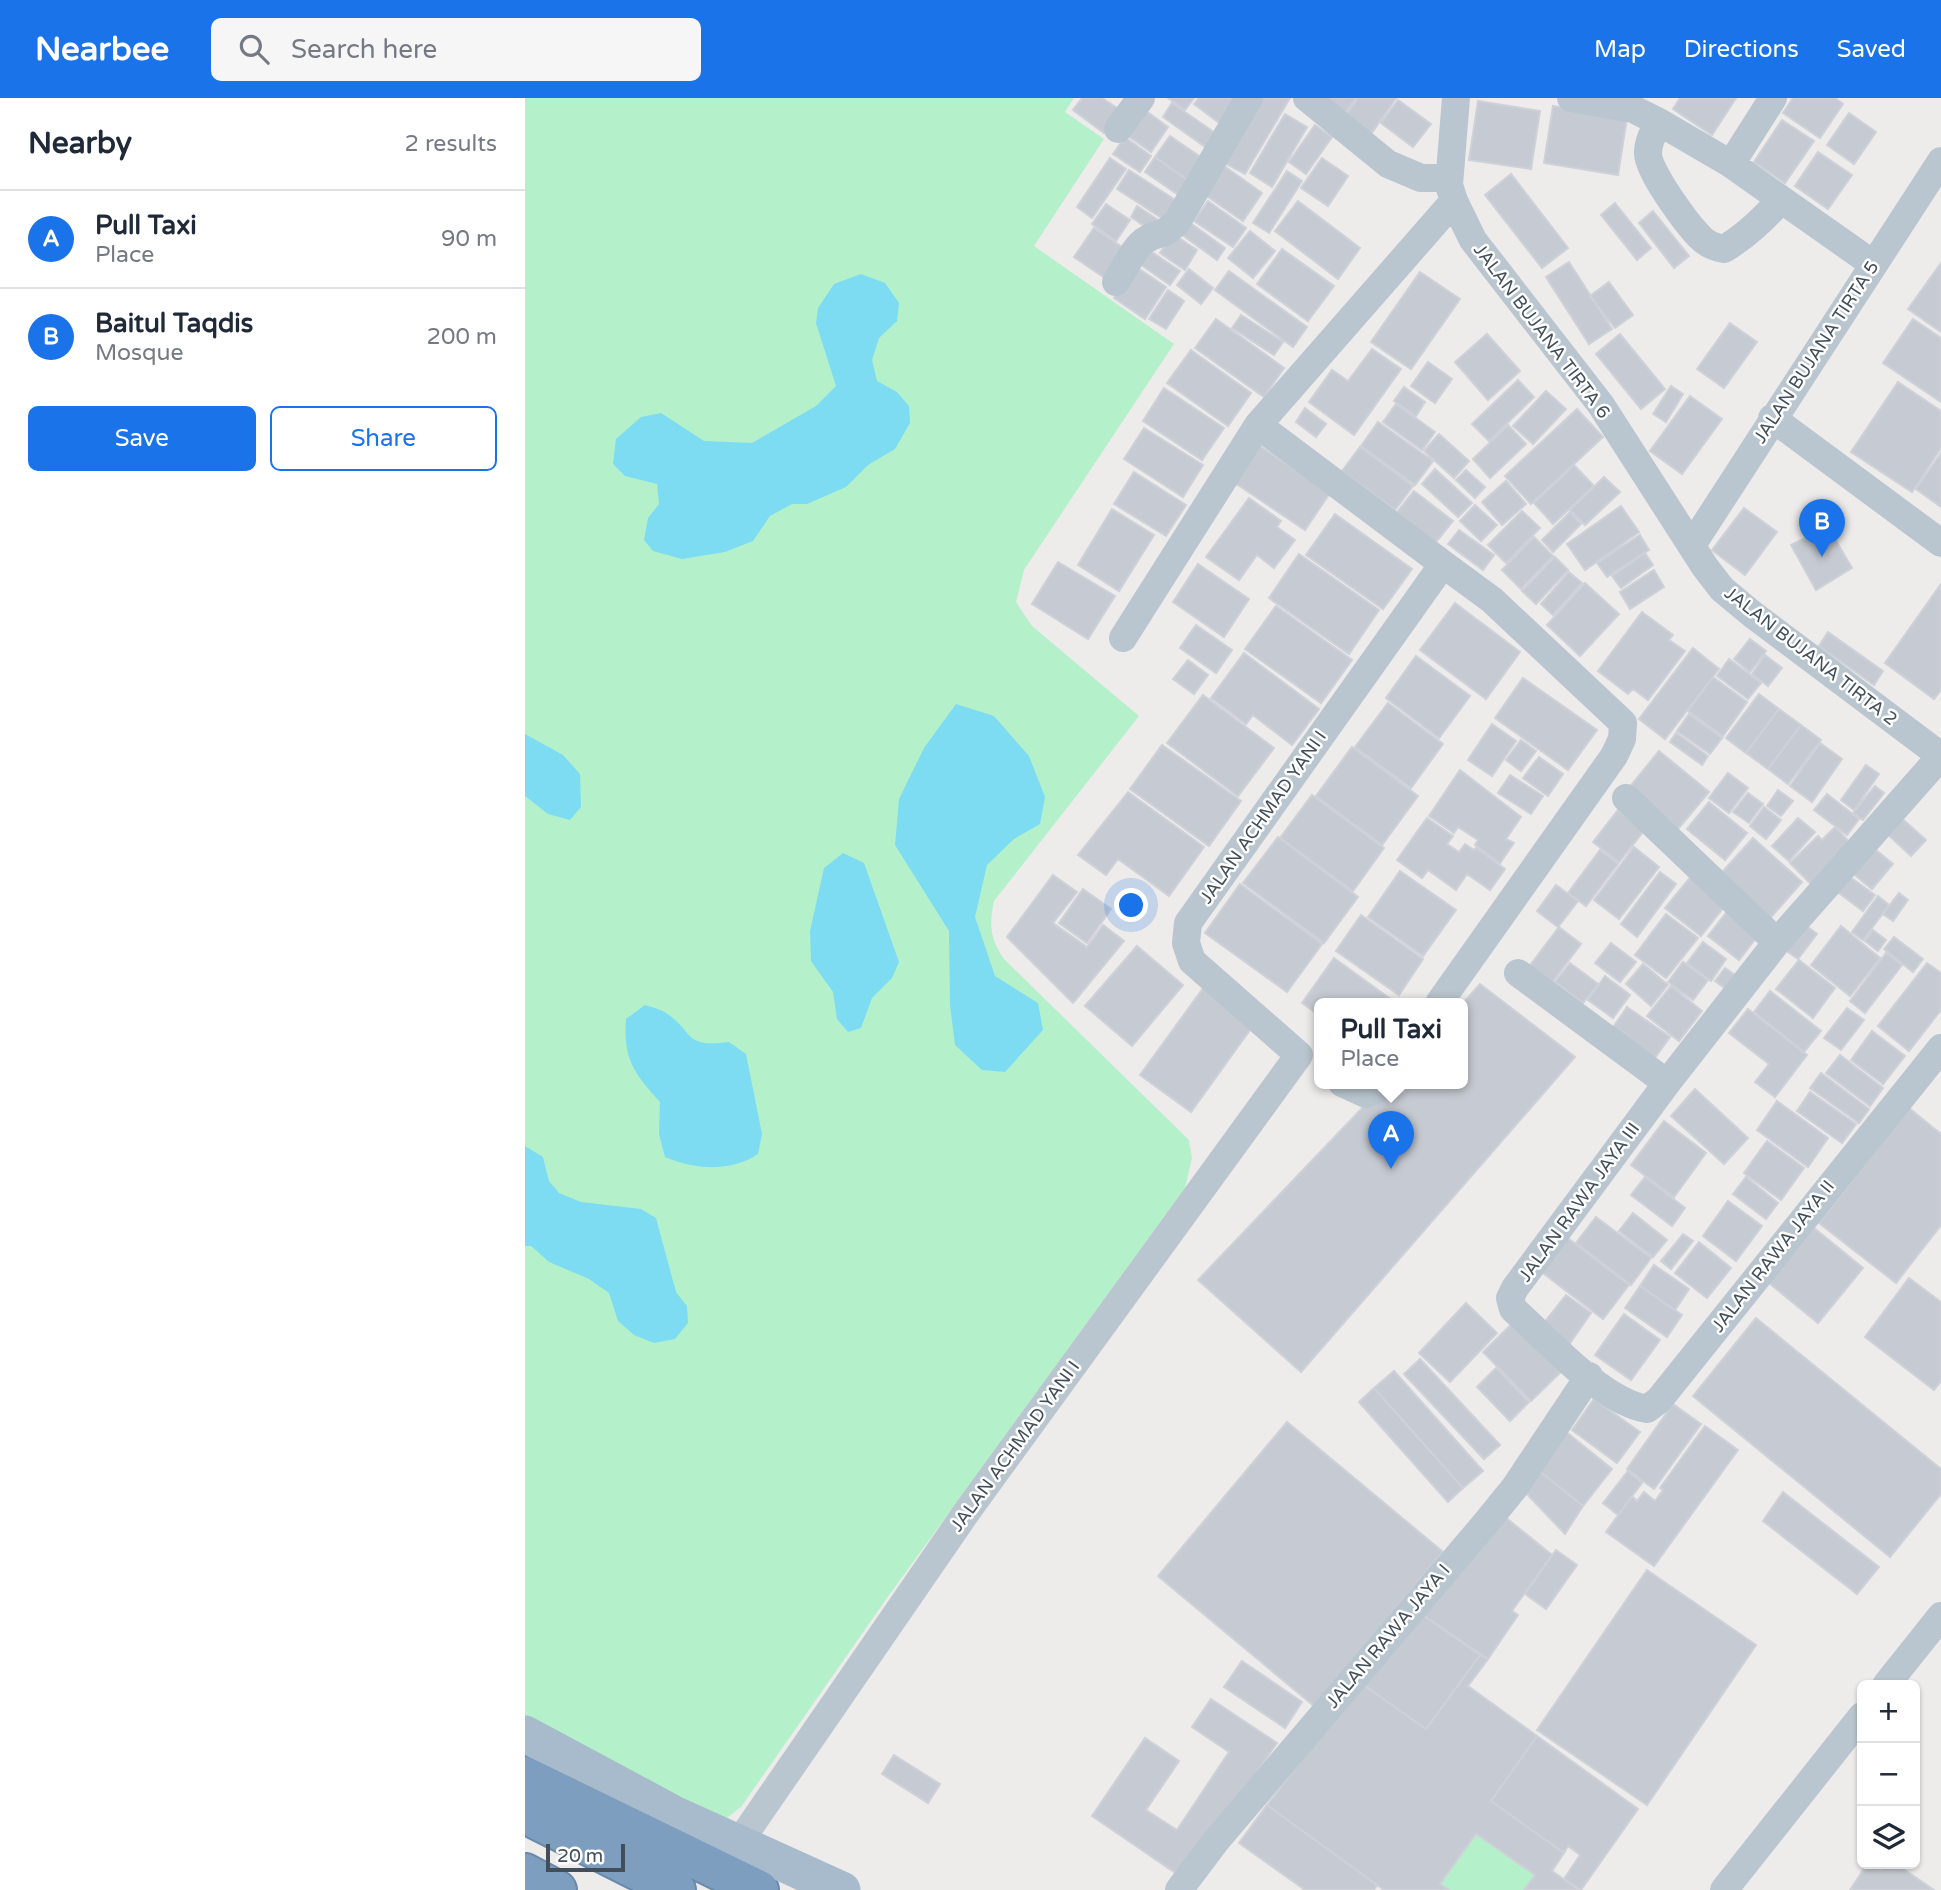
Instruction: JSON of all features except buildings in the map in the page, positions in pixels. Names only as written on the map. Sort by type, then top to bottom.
[{"type":"highway","points":[[525,1776],[759,1890]]},
{"type":"highway","points":[[525,1794],[720,1890]]},
{"type":"highway","points":[[525,1814],[676,1890]]},
{"type":"highway","points":[[525,1873],[557,1890]]},
{"type":"main road","points":[[525,1734],[674,1815],[842,1890]]},
{"type":"street","points":[[1118,129],[1141,98]]},
{"type":"street","points":[[1116,282],[1148,237],[1161,236],[1177,222],[1249,98]]},
{"type":"street","points":[[1307,98],[1388,164],[1451,190]]},
{"type":"street","points":[[1123,638],[1258,425],[1451,190],[1456,98]]},
{"type":"street","points":[[1571,98],[1634,103],[1659,122],[1731,164],[1873,264]]},
{"type":"street","points":[[1731,164],[1773,98]]},
{"type":"street","points":[[1659,122],[1651,135],[1647,155],[1673,201],[1699,237],[1711,246],[1724,249],[1733,244],[1755,227],[1781,200]]},
{"type":"street","name":"JALAN BUJANA TIRTA 5","points":[[1692,545],[1941,161]]},
{"type":"street","name":"JALAN BUJANA TIRTA 6","points":[[1451,190],[1473,240],[1601,405],[1692,545]]},
{"type":"street","points":[[1772,418],[1941,543]]},
{"type":"street","points":[[1258,425],[1492,600],[1623,723],[1622,739],[1614,756],[1443,998]]},
{"type":"street","name":"JALAN BUJANA TIRTA 2","points":[[1692,545],[1705,567],[1732,597],[1941,756]]},
{"type":"street","name":"JALAN ACHMAD YANI I","points":[[738,1844],[968,1510],[1309,1061],[1192,961],[1186,943],[1188,923],[1443,564]]},
{"type":"street","name":"JALAN RAWA JAYA III","points":[[1588,1376],[1513,1308],[1510,1298],[1667,1083],[1777,942],[1941,756]]},
{"type":"street","points":[[1626,798],[1777,942]]},
{"type":"street","points":[[1518,973],[1667,1083]]},
{"type":"street","name":"JALAN RAWA JAYA II","points":[[1588,1376],[1628,1406],[1647,1409],[1659,1400],[1941,1048]]},
{"type":"street","points":[[1355,1089],[1366,1094],[1378,1089]]},
{"type":"street","name":"JALAN RAWA JAYA I","points":[[1179,1890],[1215,1842],[1515,1487],[1588,1376]]},
{"type":"street","points":[[1890,1680],[1941,1616]]},
{"type":"street","points":[[1724,1890],[1857,1722]]},
{"type":"green space","points":[[525,98],[1074,98],[1065,112],[1104,139],[1034,246],[1174,344],[1024,570],[1016,602],[1032,626],[1139,716],[994,901],[991,925],[993,938],[1004,959],[1189,1140],[1192,1158],[1185,1188],[887,1598],[741,1807],[723,1821],[525,1723]]},
{"type":"green space","points":[[1476,1834],[1535,1875],[1524,1890],[1449,1890],[1440,1884]]},
{"type":"water","points":[[861,274],[885,283],[899,303],[897,321],[879,338],[872,360],[877,381],[897,392],[909,406],[910,423],[895,449],[868,465],[846,487],[807,504],[792,504],[770,516],[753,541],[725,552],[682,559],[653,551],[644,540],[648,518],[659,504],[657,484],[625,476],[613,464],[616,439],[641,417],[661,413],[704,441],[752,443],[816,406],[836,386],[816,323],[818,308],[834,284]]},
{"type":"water","points":[[956,704],[994,716],[1029,756],[1045,797],[1040,824],[1014,839],[987,865],[975,917],[995,976],[1038,1003],[1043,1030],[1005,1072],[982,1070],[955,1045],[950,1005],[949,931],[895,845],[899,799],[924,748]]},
{"type":"water","points":[[525,734],[563,755],[580,774],[581,807],[570,820],[548,814],[525,796]]},
{"type":"water","points":[[843,853],[864,863],[899,962],[892,978],[872,998],[861,1028],[848,1032],[837,1019],[833,992],[811,961],[810,931],[824,868]]},
{"type":"water","points":[[645,1005],[666,1013],[696,1040],[703,1043],[729,1042],[746,1054],[762,1134],[758,1154],[736,1164],[713,1167],[688,1165],[665,1157],[659,1134],[660,1102],[637,1074],[626,1045],[626,1019]]},
{"type":"water","points":[[525,1146],[543,1157],[549,1181],[559,1193],[581,1202],[641,1209],[656,1218],[676,1292],[687,1306],[688,1323],[675,1339],[654,1343],[634,1335],[618,1321],[609,1293],[589,1279],[549,1262],[531,1246],[525,1246]]},
{"type":"place","name":"Baitul Taqdis","points":[[1822,557]]},
{"type":"place","name":"Pull Taxi","points":[[1391,1169]]}]
